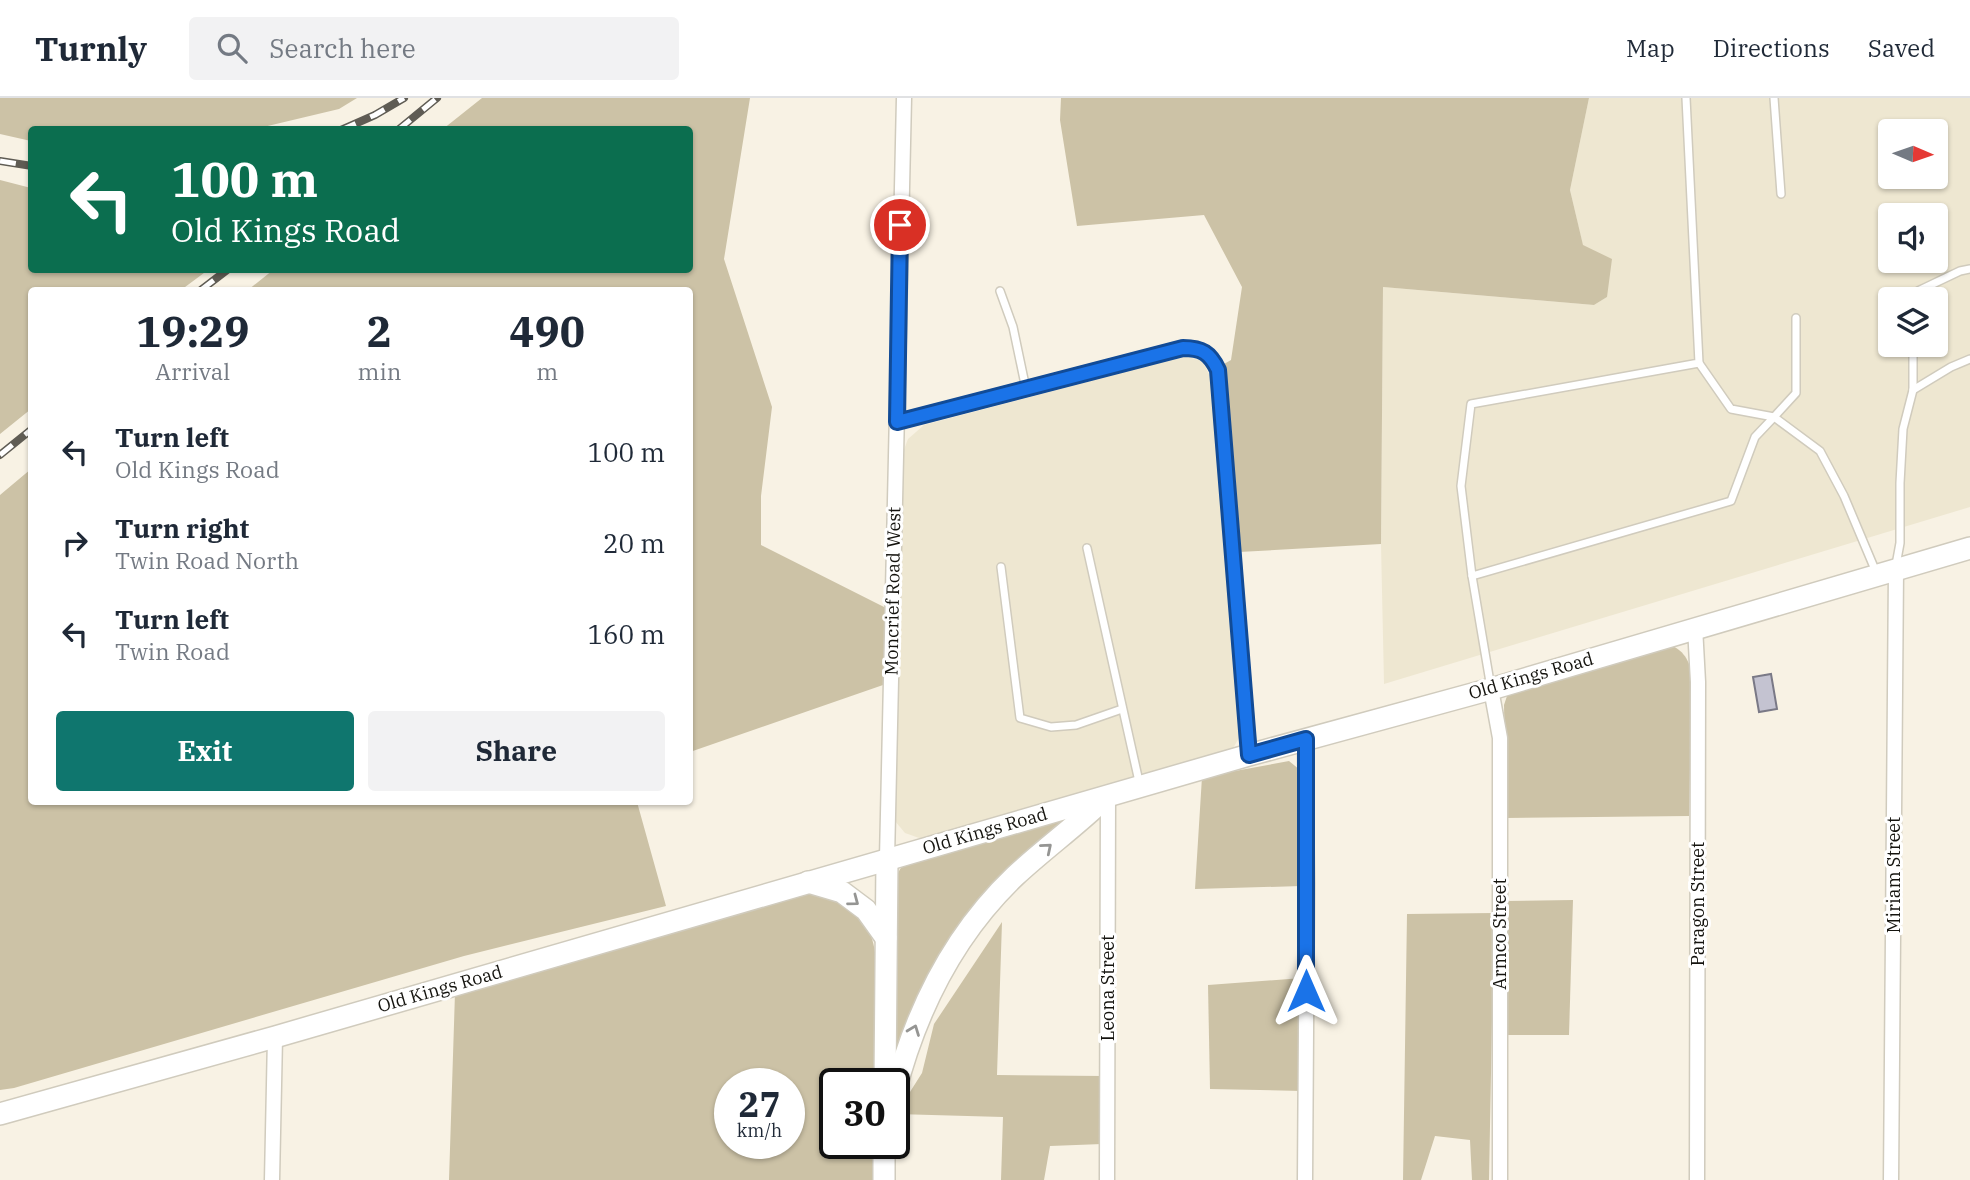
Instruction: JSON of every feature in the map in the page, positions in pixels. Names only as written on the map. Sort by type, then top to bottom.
[{"type":"street","name":"Moncrief Road West","points":[[885,1068],[887,859],[904,98]]},
{"type":"street","points":[[897,422],[1183,348],[1205,351],[1218,370],[1249,755]]},
{"type":"street","name":"Old Kings Road","points":[[0,1114],[1108,795],[1491,689],[1970,548]]},
{"type":"street","name":"Miriam Street","points":[[1887,572],[1891,1180]]},
{"type":"street","name":"Paragon Street","points":[[1695,628],[1698,682],[1697,1180]]},
{"type":"street","name":"Armco Street","points":[[1491,689],[1500,738],[1500,1180]]},
{"type":"street","points":[[1305,1180],[1306,739]]},
{"type":"street","points":[[901,1068],[925,1002],[951,955],[1014,877],[1079,824],[1108,795]]},
{"type":"street","name":"Leona Street","points":[[1107,1180],[1108,795]]},
{"type":"street","points":[[808,882],[842,892],[866,910],[886,938]]},
{"type":"street","points":[[272,1180],[275,1037]]},
{"type":"street","points":[[884,1159],[884,1180]]},
{"type":"lane","points":[[1686,98],[1699,363],[1731,409],[1774,417],[1820,451],[1887,572]]},
{"type":"lane","points":[[1774,98],[1781,194]]},
{"type":"lane","points":[[1926,287],[1970,269]]},
{"type":"lane","points":[[1000,292],[1015,335],[1027,389]]},
{"type":"lane","points":[[1472,576],[1731,501],[1755,437],[1796,393],[1796,318]]},
{"type":"lane","points":[[1887,572],[1900,543],[1903,429],[1913,390],[1913,357]]},
{"type":"lane","points":[[1913,390],[1970,359]]},
{"type":"lane","points":[[1491,689],[1472,576],[1461,486],[1471,404],[1699,363]]},
{"type":"lane","points":[[1087,548],[1140,786]]},
{"type":"lane","points":[[1001,567],[1020,718],[1051,727],[1076,725],[1122,709]]},
{"type":"shaded area","points":[[0,98],[357,98],[339,109],[268,126],[28,126],[28,140],[0,134]]},
{"type":"shaded area","points":[[482,98],[750,98],[724,259],[772,407],[761,496],[761,545],[886,608],[883,685],[693,751],[693,287],[252,287],[269,273],[693,273],[693,126],[447,126]]},
{"type":"shaded area","points":[[1061,98],[1589,98],[1570,190],[1583,245],[1612,259],[1607,297],[1594,305],[1383,287],[1381,544],[1239,552],[1224,364],[1231,360],[1242,287],[1204,215],[1077,226],[1060,120]]},
{"type":"shaded area","points":[[1589,98],[1970,98],[1970,507],[1384,684],[1381,544],[1383,287],[1594,305],[1607,297],[1583,246],[1570,190]]},
{"type":"shaded area","points":[[0,180],[28,187],[28,273],[204,273],[185,287],[28,287],[28,411],[0,434]]},
{"type":"shaded area","points":[[1185,356],[1202,361],[1213,381],[1240,736],[1232,750],[922,839],[905,833],[895,821],[903,452],[908,439],[924,425]]},
{"type":"shaded area","points":[[28,472],[28,805],[638,805],[666,906],[464,956],[0,1090],[0,495]]},
{"type":"shaded area","points":[[1666,643],[1684,654],[1692,674],[1689,816],[1506,818],[1504,705],[1508,693]]},
{"type":"shaded area","points":[[1289,761],[1300,770],[1301,886],[1195,889],[1202,777]]},
{"type":"shaded area","points":[[1073,815],[1006,875],[895,1066],[895,880],[900,869],[911,860]]},
{"type":"shaded area","points":[[805,893],[829,898],[846,906],[859,916],[868,928],[876,961],[877,1068],[819,1068],[819,1159],[877,1159],[877,1180],[449,1180],[455,993]]},
{"type":"shaded area","points":[[1573,900],[1569,1035],[1505,1035],[1506,901]]},
{"type":"shaded area","points":[[1494,913],[1489,1180],[1472,1180],[1470,1140],[1435,1136],[1421,1180],[1403,1180],[1407,914]]},
{"type":"shaded area","points":[[1002,922],[997,1075],[1103,1076],[1102,1144],[1050,1146],[1044,1180],[1001,1180],[1003,1117],[910,1114],[910,1092],[922,1073],[934,1024]]},
{"type":"shaded area","points":[[1302,978],[1302,1091],[1210,1089],[1208,985]]},
{"type":"building","points":[[1771,674],[1777,709],[1759,712],[1753,677]]},
{"type":"railway","points":[[350,126],[404,98]]},
{"type":"railway","points":[[403,126],[437,98]]},
{"type":"railway","points":[[0,161],[28,165]]},
{"type":"railway","points":[[205,287],[223,273]]},
{"type":"railway","points":[[0,455],[28,432]]},
{"type":"route","points":[[900,225],[897,422],[1183,348],[1205,351],[1212,358],[1218,370],[1249,755],[1306,739],[1306,991]]}]
